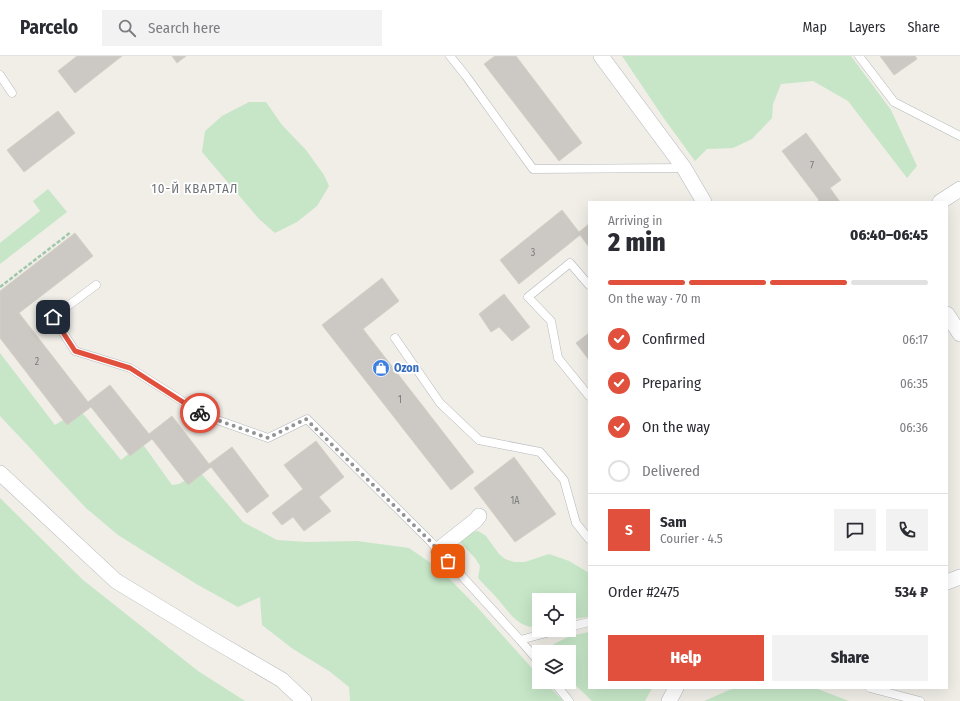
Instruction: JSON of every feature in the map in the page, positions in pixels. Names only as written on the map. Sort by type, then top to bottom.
[{"type":"street","points":[[601,56],[684,168],[703,201]]},
{"type":"street","points":[[942,201],[960,189]]},
{"type":"street","points":[[948,316],[960,334]]},
{"type":"street","points":[[0,473],[116,581],[282,680],[304,701]]},
{"type":"street","points":[[438,550],[479,516]]},
{"type":"street","points":[[948,582],[960,577]]},
{"type":"street","points":[[669,701],[675,689]]},
{"type":"lane","points":[[450,56],[533,169],[684,168]]},
{"type":"lane","points":[[859,56],[894,102],[960,136]]},
{"type":"lane","points":[[0,75],[12,93]]},
{"type":"lane","points":[[588,284],[570,263],[528,297],[551,321],[558,358],[588,395]]},
{"type":"lane","points":[[96,285],[53,317],[75,351],[130,368],[206,416],[268,438],[306,419],[438,550],[532,654]]},
{"type":"lane","points":[[395,338],[440,404],[479,440],[540,452],[564,480],[576,523],[588,538]]},
{"type":"lane","points":[[576,625],[588,622]]},
{"type":"lane","points":[[520,640],[532,637]]},
{"type":"lane","points":[[560,689],[569,701]]},
{"type":"lane","points":[[874,689],[920,701]]},
{"type":"path","points":[[0,287],[71,232]]},
{"type":"green space","points":[[622,56],[851,56],[891,110],[917,166],[907,178],[848,101],[813,81],[781,84],[773,104],[772,118],[752,139],[733,148],[707,149],[695,161],[665,120]]},
{"type":"green space","points":[[249,102],[266,102],[282,125],[306,150],[324,175],[329,186],[317,206],[297,222],[275,233],[259,219],[202,152],[205,131],[222,116]]},
{"type":"green space","points":[[48,189],[67,212],[0,264],[0,243],[40,211],[33,201]]},
{"type":"green space","points":[[0,353],[55,425],[80,410],[121,460],[142,443],[172,485],[179,484],[200,472],[243,522],[277,540],[307,542],[357,541],[409,548],[441,570],[478,608],[532,668],[532,689],[552,689],[563,701],[350,701],[349,687],[329,671],[293,649],[262,625],[260,597],[238,607],[198,585],[118,535],[86,508],[0,416]]},
{"type":"green space","points":[[0,498],[83,580],[198,671],[245,701],[0,701]]},
{"type":"green space","points":[[478,531],[486,536],[499,554],[505,559],[514,562],[525,562],[549,554],[569,561],[588,572],[588,617],[576,618],[576,593],[532,593],[532,627],[519,622],[478,578],[480,566],[475,558],[459,541],[471,532]]},
{"type":"green space","points":[[588,632],[588,689],[651,689],[645,701],[592,701],[576,686],[576,645],[554,644],[568,637],[576,637],[576,635]]},
{"type":"green space","points":[[732,689],[818,689],[849,701],[704,701]]},
{"type":"building","points":[[77,56],[122,56],[75,93],[58,71]]},
{"type":"building","points":[[172,56],[186,56],[177,63]]},
{"type":"building","points":[[495,56],[516,56],[582,143],[559,161],[484,64]]},
{"type":"building","points":[[880,56],[915,56],[917,59],[894,75]]},
{"type":"building","points":[[58,111],[75,133],[24,172],[7,150]]},
{"type":"building","points":[[806,133],[841,180],[830,188],[839,201],[818,201],[819,200],[782,151]]},
{"type":"building","points":[[562,210],[579,232],[588,225],[588,246],[580,235],[519,284],[500,260]]},
{"type":"building","points":[[75,233],[93,256],[19,313],[88,402],[110,385],[149,434],[172,416],[209,464],[232,447],[269,496],[247,513],[211,467],[188,485],[152,439],[130,456],[91,407],[67,425],[0,338],[0,291]]},
{"type":"building","points":[[382,278],[399,301],[363,329],[474,472],[451,490],[322,325]]},
{"type":"building","points":[[504,294],[530,327],[512,341],[499,327],[491,332],[479,314]]},
{"type":"building","points":[[588,334],[588,359],[576,343]]},
{"type":"building","points":[[316,441],[344,477],[319,497],[331,511],[304,531],[293,517],[282,525],[272,513],[303,489],[284,465]]},
{"type":"building","points":[[514,457],[556,514],[515,542],[474,488]]},
{"type":"way so far","points":[[200,413],[268,438],[306,419],[430,541],[448,561]]},
{"type":"place","name":"Ozon","points":[[381,368]]},
{"type":"district","name":"10-Й КВАРТАЛ","points":[[195,188]]},
{"type":"route","points":[[53,317],[75,351],[130,368],[200,413]]}]
